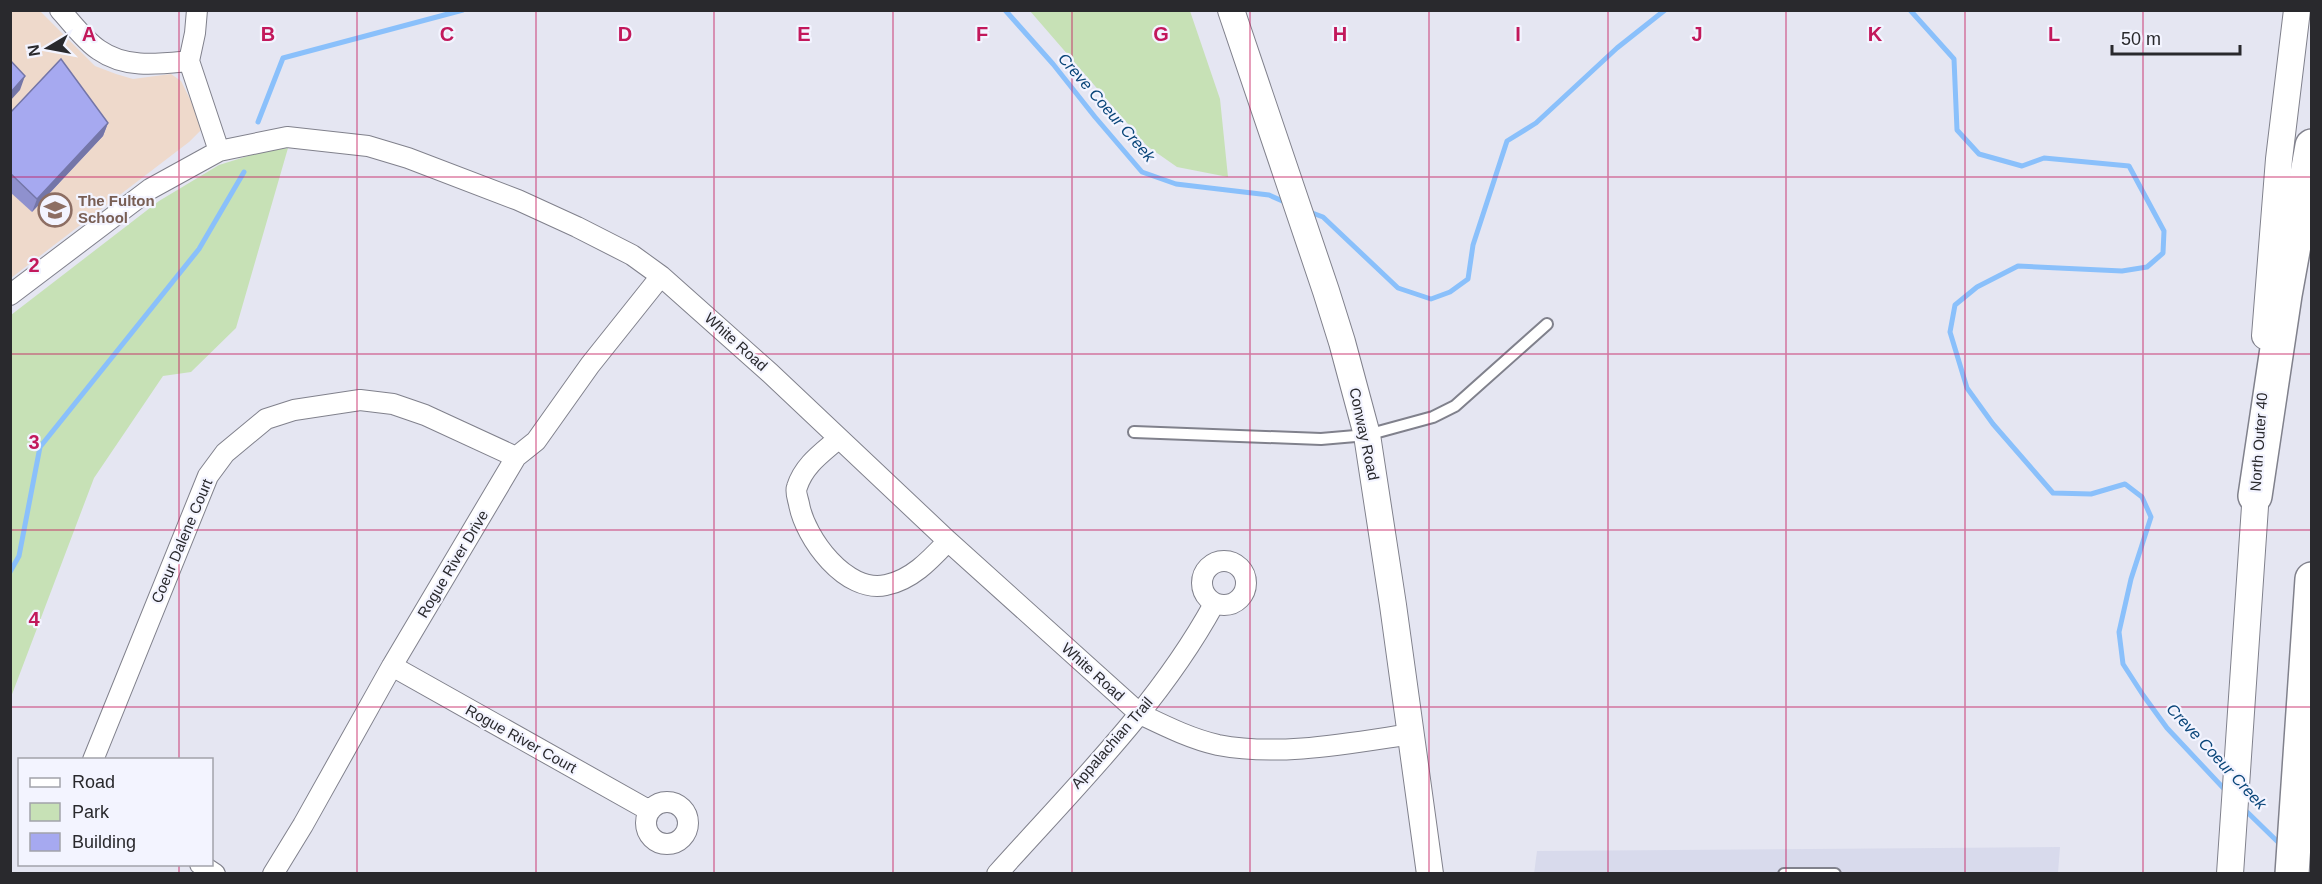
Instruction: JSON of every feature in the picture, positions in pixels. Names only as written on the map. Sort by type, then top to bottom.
[{"type":"highway","points":[[2255,496],[2285,295],[2312,146]]},
{"type":"highway","points":[[2292,873],[2312,579]]},
{"type":"street","points":[[60,10],[99,50],[116,58],[134,64],[189,61]]},
{"type":"street","points":[[197,10],[189,61],[219,151]]},
{"type":"street","name":"Conway Road","points":[[1231,10],[1326,291],[1367,435],[1430,873]]},
{"type":"street","name":"North Outer 40","points":[[2230,873],[2270,258],[2297,10]]},
{"type":"street","name":"White Road","points":[[13,288],[150,189],[219,151],[287,137],[368,146],[408,158],[518,200],[632,255],[661,276],[770,373],[948,541],[1140,714],[1175,731],[1218,745],[1257,748],[1313,748],[1411,734]]},
{"type":"street","name":"Rogue River Drive","points":[[273,873],[516,457],[536,441],[590,366],[661,276]]},
{"type":"street","name":"Coeur Dalene Court","points":[[93,758],[208,476],[225,453],[266,419],[294,410],[360,400],[393,404],[425,415],[516,457]]},
{"type":"street","points":[[838,439],[808,464],[796,489],[801,517],[813,542],[829,560],[854,579],[885,586],[926,564],[948,541]]},
{"type":"street","name":"Appalachian Trail","points":[[997,873],[1140,714],[1188,646],[1214,604]]},
{"type":"street","name":"Rogue River Court","points":[[392,666],[650,811]]},
{"type":"lane","points":[[1134,432],[1321,439],[1367,435],[1433,417],[1455,406],[1547,324]]},
{"type":"lane","points":[[1784,873],[1835,873]]},
{"type":"shaded area","name":"The Fulton School","points":[[11,11],[40,11],[95,66],[133,79],[171,74],[181,81],[197,113],[201,130],[189,142],[11,278]]},
{"type":"shaded area","points":[[2060,847],[2058,873],[1534,874],[1537,851]]},
{"type":"green space","points":[[1030,11],[1190,11],[1220,99],[1228,177],[1177,167],[1147,146]]},
{"type":"green space","points":[[288,148],[236,328],[191,372],[163,376],[94,478],[11,697],[11,315],[159,201],[219,165],[264,151]]},
{"type":"building","name":"The Fulton School","points":[[61,59],[108,123],[37,199],[10,173],[10,113]]},
{"type":"building","points":[[10,60],[25,76],[10,93]]},
{"type":"waterway","points":[[258,122],[283,58],[463,10]]},
{"type":"waterway","name":"Creve Coeur Creek","points":[[1005,10],[1142,172],[1176,184],[1269,195],[1287,203]]},
{"type":"waterway","name":"Creve Coeur Creek","points":[[1307,211],[1323,217],[1398,288],[1431,299],[1450,292],[1468,279],[1473,245],[1507,141],[1536,123],[1617,48],[1665,10]]},
{"type":"waterway","name":"Creve Coeur Creek","points":[[1910,10],[1954,59],[1957,130],[1979,154],[2022,166],[2044,158],[2129,166],[2164,231],[2163,253],[2147,267],[2122,271],[2018,266],[1977,287],[1955,305],[1950,332],[1967,388],[1993,424],[2053,493],[2091,494],[2125,484],[2142,497],[2151,517],[2131,579],[2119,632],[2123,664],[2167,728],[2228,793]]},
{"type":"waterway","points":[[10,572],[19,556],[40,447],[199,249],[244,172]]},
{"type":"waterway","name":"Creve Coeur Creek","points":[[2243,808],[2281,845]]},
{"type":"place","name":"The Fulton School","points":[[55,210]]}]
